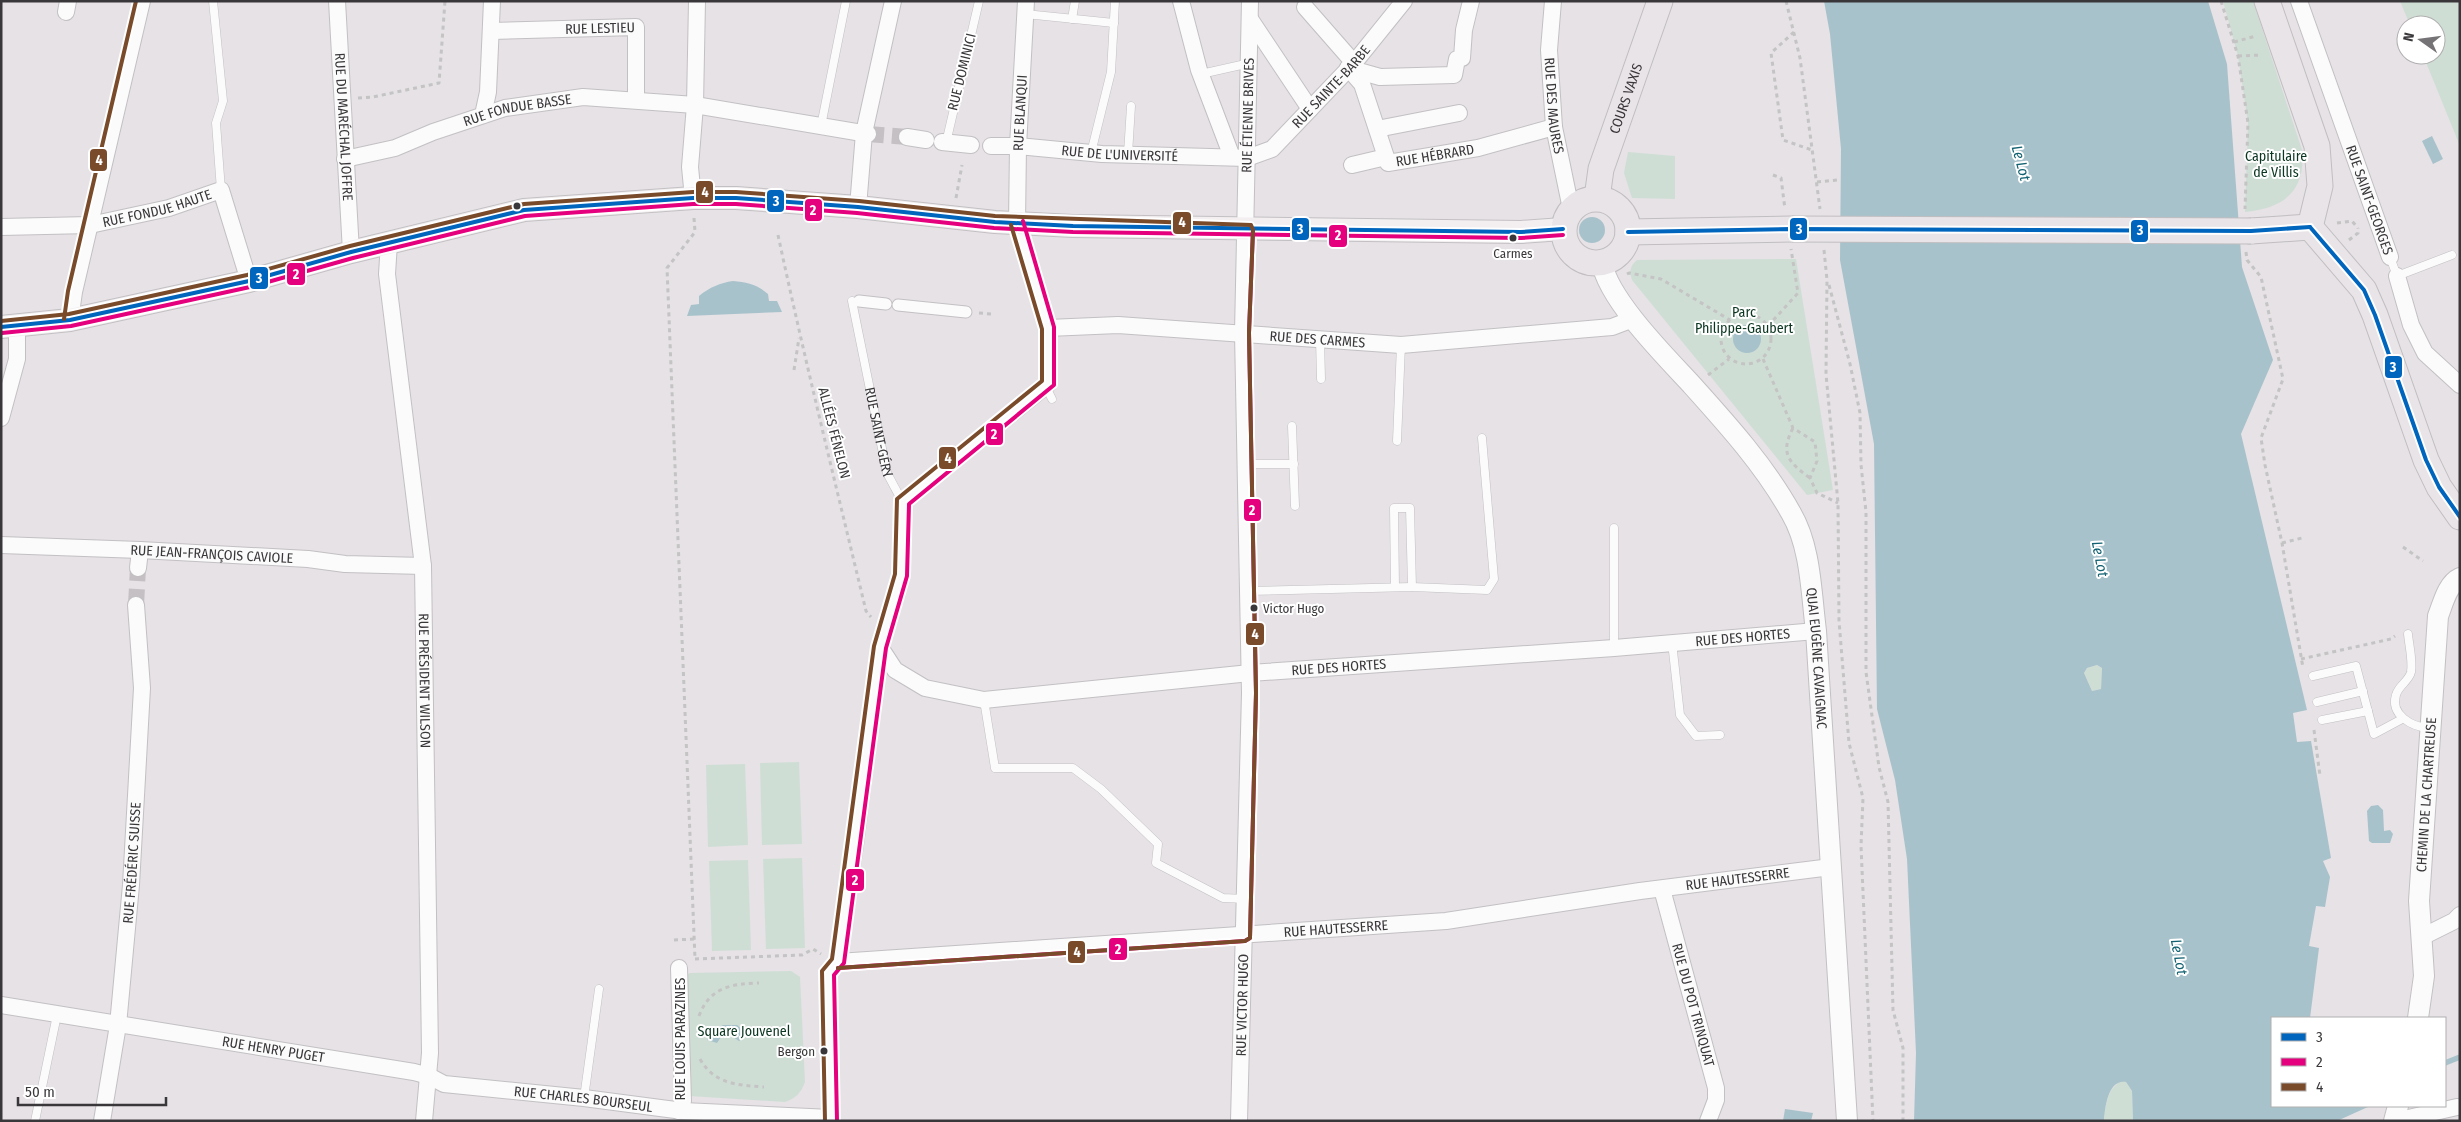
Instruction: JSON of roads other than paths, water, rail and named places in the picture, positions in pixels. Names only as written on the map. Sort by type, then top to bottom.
[{"type":"main road","name":"COURS VAXIS","points":[[1597,198],[1601,169],[1660,1]]},
{"type":"main road","points":[[2267,1],[2317,146],[2320,186],[2310,227]]},
{"type":"main road","points":[[9,327],[70,320],[249,281],[351,252],[524,210],[694,198],[736,198],[858,207],[952,218],[1017,223],[1247,230],[1521,232],[1567,219],[1588,199],[1597,198],[1611,203],[1623,213],[1628,232],[1622,250],[1615,257],[1606,273],[1576,257],[1564,240],[1567,219]]},
{"type":"main road","points":[[1628,232],[1789,228],[2247,229],[2310,227]]},
{"type":"main road","points":[[2310,227],[2364,290],[2375,315],[2426,460],[2439,487],[2460,517]]},
{"type":"street","points":[[70,320],[74,292],[142,1]]},
{"type":"street","name":"RUE DU MARÉCHAL JOFFRE","points":[[337,1],[344,99],[345,159],[351,252]]},
{"type":"street","points":[[483,115],[488,92],[492,1]]},
{"type":"street","points":[[694,198],[690,167],[695,105],[697,1]]},
{"type":"street","points":[[858,207],[866,133],[893,1]]},
{"type":"street","points":[[1180,1],[1201,74],[1240,157]]},
{"type":"street","name":"RUE ÉTIENNE BRIVES","points":[[1247,230],[1240,157],[1250,63],[1250,1]]},
{"type":"street","name":"RUE SAINTE-BARBE","points":[[1240,157],[1272,149],[1351,66],[1404,1]]},
{"type":"street","points":[[1351,66],[1380,77],[1454,75],[1457,59],[1462,58],[1464,30],[1471,1]]},
{"type":"street","name":"RUE DES MAURES","points":[[1553,1],[1549,50],[1554,127],[1567,219]]},
{"type":"street","name":"RUE SAINT-GEORGES","points":[[2300,1],[2390,257]]},
{"type":"street","name":"RUE HÉBRARD","points":[[1305,7],[1351,66],[1362,84],[1388,163],[1478,148],[1554,127]]},
{"type":"street","name":"RUE BLANQUI","points":[[903,501],[1049,390],[1048,328],[1017,223],[1018,146],[1025,8]]},
{"type":"street","points":[[1250,19],[1310,109]]},
{"type":"street","name":"RUE LESTIEU","points":[[490,31],[636,27],[636,100]]},
{"type":"street","name":"RUE FONDUE BASSE","points":[[345,159],[395,148],[433,132],[505,108],[583,97],[695,105]]},
{"type":"street","points":[[695,105],[866,133]]},
{"type":"street","points":[[1377,129],[1459,113]]},
{"type":"street","points":[[907,137],[971,145]]},
{"type":"street","name":"RUE DE L'UNIVERSITÉ","points":[[992,146],[1018,146],[1091,153],[1240,157]]},
{"type":"street","points":[[1352,166],[1386,157]]},
{"type":"street","points":[[221,190],[249,281]]},
{"type":"street","name":"RUE FONDUE HAUTE","points":[[1,227],[90,225],[169,208],[221,190]]},
{"type":"street","name":"RUE VICTOR HUGO","points":[[1239,1121],[1246,899],[1250,673],[1243,333],[1247,230]]},
{"type":"street","name":"RUE PRÉSIDENT WILSON","points":[[389,243],[387,274],[423,566],[429,890],[429,1076],[424,1121]]},
{"type":"street","name":"QUAI EUGÈNE CAVAIGNAC","points":[[1606,273],[1633,319],[1770,477],[1793,515],[1806,554],[1816,631],[1847,1121]]},
{"type":"street","name":"RUE SAINT-GEORGES","points":[[2396,276],[2411,326],[2425,352],[2460,385]]},
{"type":"street","points":[[856,301],[966,312]]},
{"type":"street","name":"RUE DES CARMES","points":[[1048,328],[1118,325],[1401,345],[1565,329],[1612,327],[1633,319]]},
{"type":"street","points":[[1,418],[17,359],[9,327]]},
{"type":"street","points":[[831,1119],[828,972],[838,962],[880,647],[883,630],[900,575],[903,501]]},
{"type":"street","name":"RUE JEAN-FRANÇOIS CAVIOLE","points":[[1,546],[140,550],[308,559],[345,564],[423,566]]},
{"type":"street","points":[[138,568],[140,550]]},
{"type":"street","name":"CHEMIN DE LA CHARTREUSE","points":[[2418,1017],[2424,976],[2419,901],[2438,616],[2454,581],[2460,578]]},
{"type":"street","name":"RUE FRÉDÉRIC SUISSE","points":[[102,1121],[118,1025],[131,885],[142,688],[136,605]]},
{"type":"street","name":"RUE DES HORTES","points":[[880,647],[895,670],[925,688],[984,700],[1250,673],[1614,648],[1816,631]]},
{"type":"street","name":"RUE HAUTESSERRE","points":[[838,962],[1446,921],[1662,889],[1831,867]]},
{"type":"street","name":"RUE DU POT TRINQUAT","points":[[1662,889],[1716,1088],[1716,1100],[1708,1121]]},
{"type":"street","points":[[2422,938],[2460,916]]},
{"type":"street","name":"RUE LOUIS PARAZINES","points":[[679,968],[683,1101],[679,1111]]},
{"type":"street","name":"RUE HENRY PUGET","points":[[1,1005],[429,1076]]},
{"type":"street","name":"RUE CHARLES BOURSEUL","points":[[429,1076],[444,1084],[584,1098],[721,1117],[831,1119]]},
{"type":"street","points":[[2398,1107],[2394,1121],[2458,1106]]},
{"type":"street","points":[[2444,1121],[2458,1106]]},
{"type":"lane","points":[[213,1],[223,101],[216,123],[221,190]]},
{"type":"lane","points":[[821,126],[846,1]]},
{"type":"lane","name":"RUE DOMINICI","points":[[938,141],[979,1]]},
{"type":"lane","points":[[1072,19],[1075,1]]},
{"type":"lane","points":[[1091,153],[1111,72],[1115,1]]},
{"type":"lane","points":[[1025,8],[1072,19],[1114,23]]},
{"type":"lane","points":[[1201,74],[1250,63]]},
{"type":"lane","points":[[1128,154],[1131,106]]},
{"type":"lane","points":[[2396,276],[2452,255]]},
{"type":"lane","name":"RUE SAINT-GEORGES","points":[[2390,257],[2396,276]]},
{"type":"lane","name":"RUE SAINT-GÉRY","points":[[856,301],[886,473],[903,501]]},
{"type":"lane","points":[[1320,339],[1320,379]]},
{"type":"lane","points":[[1397,441],[1401,345]]},
{"type":"lane","points":[[1292,426],[1295,506]]},
{"type":"lane","points":[[1247,591],[1395,587],[1487,590],[1494,578],[1482,438]]},
{"type":"lane","points":[[1246,464],[1294,464]]},
{"type":"lane","points":[[1395,587],[1394,508],[1410,508],[1412,587]]},
{"type":"lane","points":[[1614,528],[1614,648]]},
{"type":"lane","points":[[2405,632],[2411,672],[2396,694],[2396,708],[2402,719],[2419,728],[2431,728]]},
{"type":"lane","points":[[1672,642],[1680,715],[1696,736],[1720,735]]},
{"type":"lane","points":[[2313,676],[2356,666],[2374,734],[2402,719]]},
{"type":"lane","points":[[2317,702],[2363,691]]},
{"type":"lane","points":[[984,700],[995,768],[1073,768],[1101,789],[1158,844],[1156,863],[1223,898],[1246,899]]},
{"type":"lane","points":[[2322,720],[2368,711]]},
{"type":"lane","points":[[584,1098],[599,989]]},
{"type":"lane","points":[[35,1121],[57,1015]]},
{"type":"water","name":"Le Lot","points":[[1824,1],[2208,1],[2227,64],[2242,267],[2273,360],[2241,434],[2307,710],[2293,713],[2297,742],[2311,741],[2331,858],[2323,861],[2330,877],[2325,907],[2316,906],[2309,946],[2319,948],[2310,1017],[2271,1017],[2271,1107],[2368,1107],[2337,1121],[2133,1121],[2132,1091],[2126,1082],[2120,1082],[2111,1089],[2105,1109],[2104,1121],[1914,1121],[1916,1053],[1907,859],[1895,780],[1877,709],[1874,444],[1840,260],[1841,149],[1830,34]],"holes":[[[2097,665],[2102,668],[2101,689],[2092,691],[2084,673],[2087,668]]]},
{"type":"water","points":[[2432,136],[2443,159],[2433,164],[2422,141]]},
{"type":"water","points":[[1592,217],[1601,221],[1605,230],[1601,239],[1592,243],[1583,239],[1579,230],[1583,221]]},
{"type":"water","points":[[733,281],[748,283],[760,288],[768,294],[769,301],[777,301],[782,312],[687,316],[691,305],[699,304],[699,296],[715,286]]},
{"type":"water","points":[[1747,325],[1757,329],[1761,339],[1757,349],[1747,353],[1737,349],[1733,339],[1737,329]]},
{"type":"water","points":[[2378,805],[2383,810],[2384,831],[2390,830],[2393,834],[2390,843],[2372,843],[2369,841],[2367,811],[2371,806]]},
{"type":"water","points":[[723,1025],[737,1025],[748,1035],[739,1041],[730,1035],[721,1037],[717,1043],[707,1040],[710,1033]]},
{"type":"water","points":[[1785,1109],[1813,1113],[1811,1121],[1783,1121]]},
{"type":"waterway","points":[[2446,1063],[2460,1057]]},
{"type":"tunnel","points":[[868,134],[907,137]]},
{"type":"tunnel","points":[[136,605],[138,568]]},
{"type":"place","name":"Carmes","points":[[1513,238]]},
{"type":"place","name":"Victor Hugo","points":[[1254,608]]},
{"type":"place","name":"Bergon","points":[[824,1051]]},
{"type":"park label","name":"Capitulaire de Villis","points":[[2276,164]]},
{"type":"park label","name":"Parc Philippe-Gaubert","points":[[1744,320]]},
{"type":"park label","name":"Square Jouvenel","points":[[744,1031]]}]
